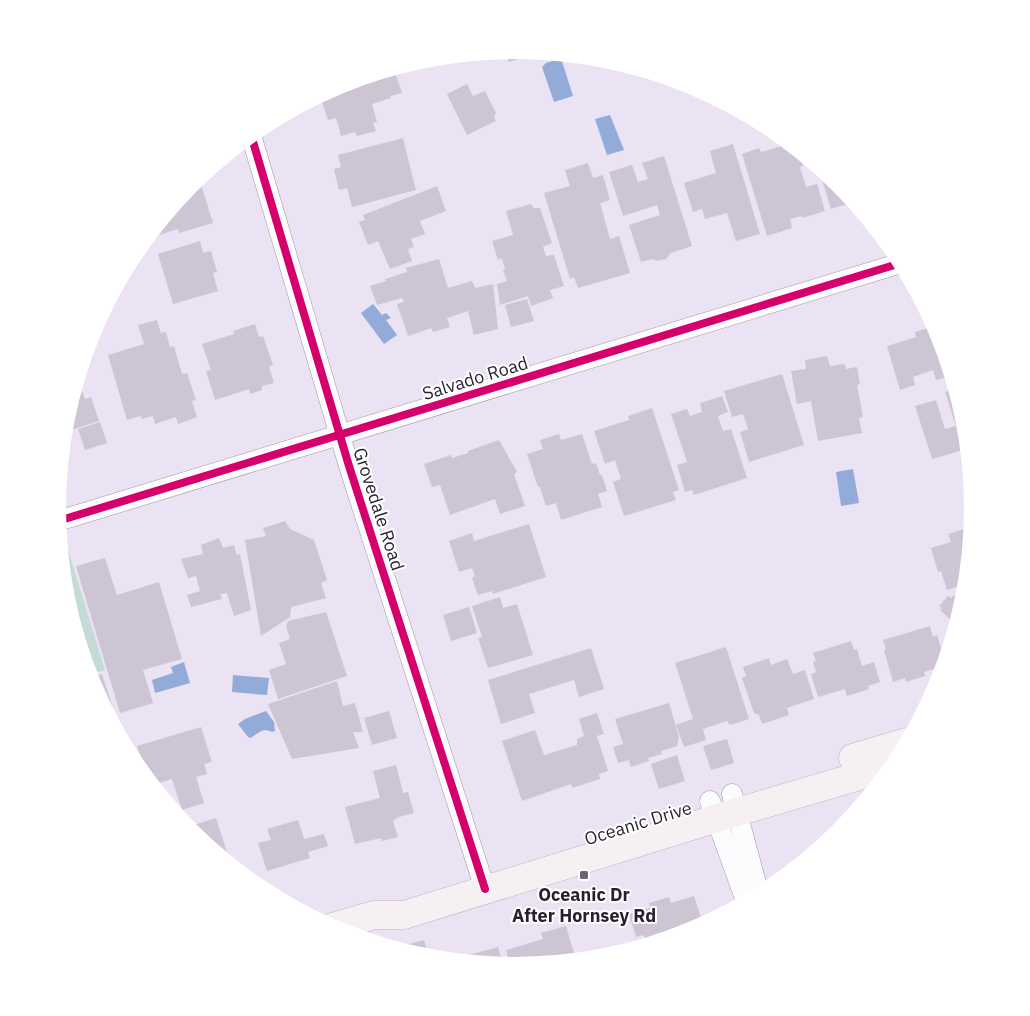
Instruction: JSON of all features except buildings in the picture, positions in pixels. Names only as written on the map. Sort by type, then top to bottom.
[{"type":"main road","name":"Oceanic Drive","points":[[346,924],[374,915],[404,914],[482,881],[724,806],[896,746]]},
{"type":"main road","name":"Oceanic Drive","points":[[724,806],[880,769]]},
{"type":"street","name":"Grovedale Road","points":[[253,143],[340,435],[482,881]]},
{"type":"street","name":"Salvado Road","points":[[66,518],[893,265]]},
{"type":"street","points":[[724,806],[756,887]]},
{"type":"street","points":[[724,806],[744,894]]},
{"type":"green space","points":[[69,553],[105,670],[97,672],[74,596]]},
{"type":"water","points":[[552,61],[562,62],[573,96],[554,102],[542,67]]},
{"type":"water","points":[[610,115],[624,150],[607,155],[595,119]]},
{"type":"water","points":[[373,304],[382,315],[386,313],[391,318],[386,320],[397,335],[384,344],[361,313]]},
{"type":"water","points":[[853,469],[859,503],[841,506],[836,472]]},
{"type":"water","points":[[184,662],[190,683],[155,693],[152,680],[173,673],[171,667]]},
{"type":"water","points":[[233,675],[269,678],[267,695],[232,692]]},
{"type":"water","points":[[266,711],[274,722],[275,731],[265,730],[250,738],[248,737],[238,724],[245,719]]},
{"type":"cycle path","points":[[253,143],[349,466],[485,889]]},
{"type":"cycle path","points":[[66,518],[893,265]]},
{"type":"place","name":"Oceanic Dr After Hornsey Rd","points":[[584,875]]}]
